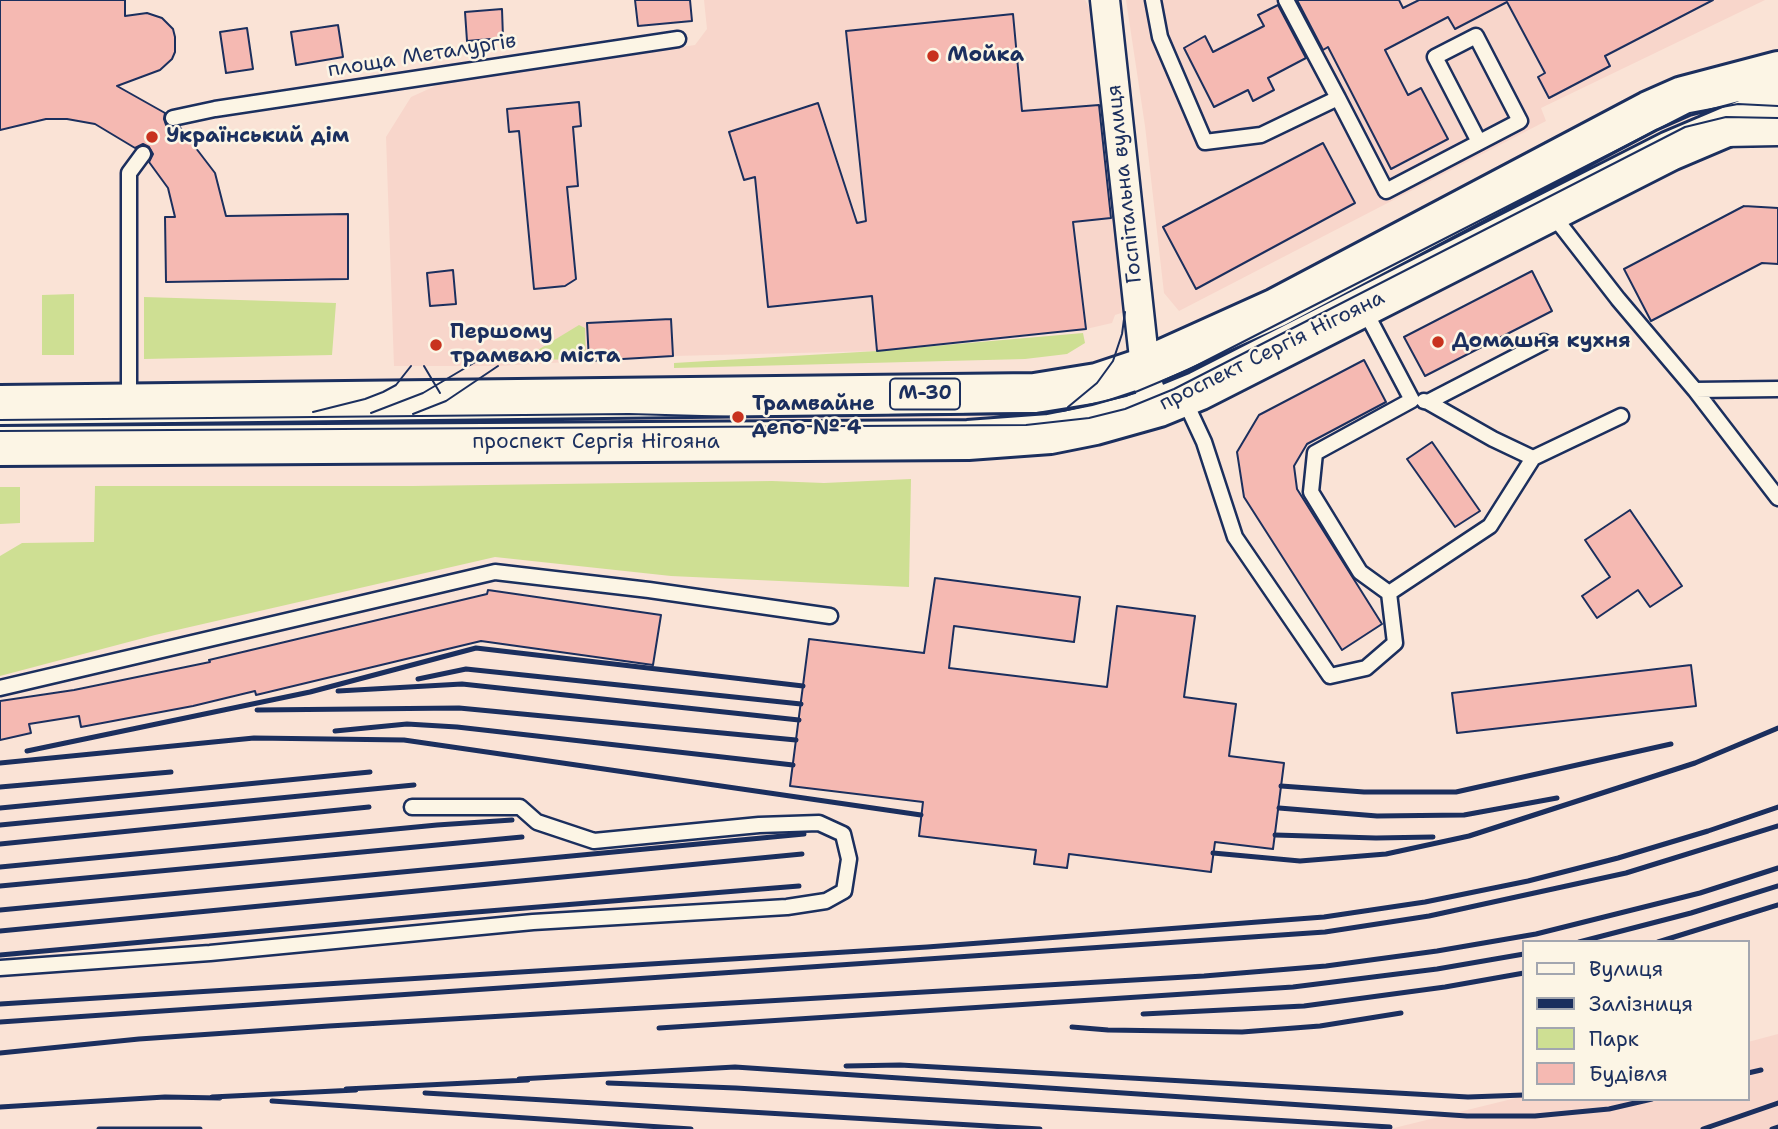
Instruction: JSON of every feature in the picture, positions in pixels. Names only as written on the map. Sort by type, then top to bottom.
[{"type":"highway","name":"проспект Сергія Нігояна","points":[[0,405],[1035,393],[1097,383],[1145,367],[1276,308],[1649,111],[1683,96],[1778,71]]},
{"type":"highway","name":"проспект Сергія Нігояна","points":[[0,446],[968,440],[1050,434],[1095,425],[1171,402],[1670,151],[1750,117],[1764,105],[1778,85]]},
{"type":"street","name":"Госпітальна вулиця","points":[[1105,0],[1145,367],[1149,388],[1171,402]]},
{"type":"street","points":[[1715,133],[1778,131]]},
{"type":"lane","points":[[1153,0],[1160,37],[1205,142],[1261,135],[1338,98]]},
{"type":"lane","points":[[1286,0],[1386,191],[1520,121],[1476,36],[1436,57],[1479,142]]},
{"type":"lane","name":"площа Металургів","points":[[173,118],[215,109],[678,39]]},
{"type":"lane","points":[[129,404],[129,173],[143,154]]},
{"type":"lane","points":[[1550,211],[1618,299],[1695,390],[1778,498]]},
{"type":"lane","points":[[1363,307],[1412,400]]},
{"type":"lane","points":[[1428,402],[1544,342]]},
{"type":"lane","points":[[1695,390],[1778,388]]},
{"type":"lane","points":[[1171,402],[1204,442],[1235,537],[1329,676],[1366,668],[1395,643],[1389,593],[1360,572],[1311,492],[1315,453],[1412,400],[1428,402],[1533,458]]},
{"type":"lane","points":[[1389,593],[1490,526],[1533,458],[1621,416]]},
{"type":"lane","points":[[0,688],[495,572],[649,590],[830,616]]},
{"type":"lane","points":[[0,968],[210,953],[533,922],[787,907],[826,901],[844,891],[849,859],[843,834],[818,823],[759,825],[594,841],[537,822],[520,807],[412,807]]},
{"type":"shaded area","points":[[704,0],[1085,0],[1097,21],[1134,309],[1115,315],[1112,323],[1086,329],[878,351],[673,356],[498,366],[394,366],[386,137],[411,97],[442,83],[695,45],[707,29]]},
{"type":"shaded area","points":[[1126,0],[1765,0],[1541,108],[1546,121],[1179,311],[1164,293],[1145,126]]},
{"type":"shaded area","points":[[1778,1034],[1778,1129],[1390,1129],[1522,1096],[1522,1101],[1750,1101],[1750,1041]]},
{"type":"green space","points":[[74,294],[74,355],[42,355],[42,295]]},
{"type":"green space","points":[[144,297],[336,303],[332,355],[144,359]]},
{"type":"green space","points":[[579,325],[585,328],[586,360],[523,359]]},
{"type":"green space","points":[[1083,333],[1085,343],[1067,354],[1025,359],[674,368],[674,363],[877,351]]},
{"type":"green space","points":[[911,479],[909,587],[671,576],[495,557],[155,635],[0,676],[0,556],[22,543],[94,542],[95,486],[413,486],[772,481],[824,483]]},
{"type":"green space","points":[[0,487],[20,487],[20,523],[0,524]]},
{"type":"building","name":"Український дім","points":[[0,0],[125,0],[125,16],[147,13],[162,18],[173,29],[175,37],[172,59],[160,70],[117,86],[165,113],[166,125],[179,126],[215,173],[226,216],[348,214],[348,279],[166,282],[165,217],[175,217],[168,188],[149,162],[153,154],[149,147],[143,144],[135,148],[95,124],[67,119],[46,119],[0,130]]},
{"type":"building","points":[[635,0],[690,0],[692,21],[638,26]]},
{"type":"building","points":[[1297,0],[1399,0],[1403,8],[1419,0],[1713,0],[1605,56],[1610,66],[1549,98],[1538,77],[1545,73],[1507,2],[1455,29],[1448,17],[1385,50],[1408,95],[1421,88],[1448,139],[1391,169],[1328,47],[1323,50]]},
{"type":"building","points":[[1278,5],[1306,58],[1268,78],[1274,90],[1253,101],[1248,90],[1214,107],[1184,48],[1205,36],[1213,52],[1264,26],[1258,15]]},
{"type":"building","points":[[502,9],[503,38],[467,41],[465,12]]},
{"type":"building","points":[[1013,14],[1022,111],[1099,105],[1111,218],[1073,222],[1086,329],[877,351],[872,296],[768,307],[755,177],[744,180],[729,132],[818,103],[857,223],[866,221],[846,31]]},
{"type":"building","points":[[338,25],[343,57],[296,65],[291,32]]},
{"type":"building","points":[[247,28],[253,69],[226,73],[220,32]]},
{"type":"building","points":[[579,102],[581,126],[573,127],[578,186],[567,187],[576,279],[565,286],[534,289],[519,131],[509,132],[507,109]]},
{"type":"building","points":[[1323,143],[1355,203],[1196,289],[1163,227]]},
{"type":"building","points":[[1744,206],[1778,208],[1778,264],[1762,263],[1651,321],[1624,269]]},
{"type":"building","points":[[453,270],[456,304],[430,306],[427,273]]},
{"type":"building","points":[[1532,271],[1552,311],[1425,376],[1404,337]]},
{"type":"building","points":[[671,319],[673,356],[589,361],[587,323]]},
{"type":"building","points":[[1364,360],[1386,402],[1307,444],[1294,466],[1297,489],[1382,624],[1342,650],[1244,497],[1237,452],[1259,415]]},
{"type":"building","points":[[1432,442],[1480,511],[1455,527],[1407,459]]},
{"type":"building","points":[[1630,510],[1682,586],[1650,607],[1638,590],[1597,618],[1582,596],[1610,577],[1585,540]]},
{"type":"building","points":[[935,578],[1080,597],[1074,642],[954,626],[949,668],[1107,687],[1117,606],[1195,616],[1184,697],[1236,704],[1229,756],[1284,763],[1273,849],[1215,842],[1211,872],[1069,854],[1067,868],[1034,864],[1036,850],[919,836],[923,802],[790,786],[809,639],[924,653]]},
{"type":"building","points":[[488,590],[661,615],[653,665],[481,641],[256,695],[255,691],[193,706],[81,727],[79,716],[29,724],[31,733],[0,740],[0,701],[74,690],[210,662],[209,660],[487,594]]},
{"type":"building","points":[[1691,665],[1696,706],[1457,733],[1452,693]]},
{"type":"tram line","points":[[0,420],[629,414],[738,417],[1063,411],[1126,396],[1188,370],[1690,113],[1738,104],[1778,106]]},
{"type":"tram line","points":[[0,431],[1026,425],[1089,418],[1125,409],[1174,389],[1685,127],[1726,117],[1778,118]]},
{"type":"tram line","points":[[1068,407],[1097,383],[1113,361],[1122,334],[1125,312]]},
{"type":"tram line","points":[[371,413],[423,393],[477,361]]},
{"type":"tram line","points":[[313,412],[383,392],[396,385],[411,366]]},
{"type":"tram line","points":[[424,366],[440,393]]},
{"type":"tram line","points":[[413,414],[446,401],[498,366]]},
{"type":"railway","points":[[27,751],[310,692],[476,648],[803,686]]},
{"type":"railway","points":[[418,679],[466,669],[801,704]]},
{"type":"railway","points":[[338,691],[462,684],[799,720]]},
{"type":"railway","points":[[257,710],[459,708],[796,740]]},
{"type":"railway","points":[[335,731],[407,724],[457,727],[793,765]]},
{"type":"railway","points":[[1213,853],[1300,861],[1386,854],[1469,836],[1695,763],[1778,728]]},
{"type":"railway","points":[[0,763],[254,738],[404,740],[921,815]]},
{"type":"railway","points":[[1281,786],[1364,792],[1456,792],[1671,744]]},
{"type":"railway","points":[[0,787],[171,772]]},
{"type":"railway","points":[[0,808],[370,772]]},
{"type":"railway","points":[[0,825],[414,785]]},
{"type":"railway","points":[[1279,808],[1377,816],[1464,815],[1557,798]]},
{"type":"railway","points":[[0,844],[369,807]]},
{"type":"railway","points":[[0,1004],[927,947],[1324,917],[1425,902],[1528,881],[1618,858],[1778,807]]},
{"type":"railway","points":[[0,867],[512,820]]},
{"type":"railway","points":[[0,1022],[1325,932],[1429,916],[1626,873],[1778,826]]},
{"type":"railway","points":[[0,910],[804,834]]},
{"type":"railway","points":[[1275,835],[1433,837]]},
{"type":"railway","points":[[0,886],[522,837]]},
{"type":"railway","points":[[0,931],[802,854]]},
{"type":"railway","points":[[0,1053],[139,1039],[329,1026],[1204,976],[1326,966],[1536,934],[1700,893],[1778,868]]},
{"type":"railway","points":[[0,955],[799,886]]},
{"type":"railway","points":[[1587,940],[1691,913],[1778,886]]},
{"type":"railway","points":[[1664,940],[1778,905]]},
{"type":"railway","points":[[659,1028],[1293,987],[1437,969],[1522,954]]},
{"type":"railway","points":[[1143,1014],[1304,1006],[1522,973]]},
{"type":"railway","points":[[1072,1027],[1242,1032],[1320,1026],[1401,1013]]},
{"type":"railway","points":[[846,1066],[900,1065],[1468,1097],[1522,1095]]},
{"type":"railway","points":[[519,1079],[735,1067],[1467,1116],[1535,1116],[1609,1109],[1643,1101]]},
{"type":"railway","points":[[1750,1073],[1761,1070]]},
{"type":"railway","points":[[346,1089],[528,1080]]},
{"type":"railway","points":[[608,1083],[736,1088],[1390,1127]]},
{"type":"railway","points":[[212,1097],[356,1090]]},
{"type":"railway","points":[[425,1093],[1040,1129]]},
{"type":"railway","points":[[0,1107],[165,1097],[220,1098]]},
{"type":"railway","points":[[272,1101],[691,1129]]},
{"type":"railway","points":[[1703,1129],[1778,1103]]},
{"type":"railway","points":[[1772,1129],[1778,1127]]},
{"type":"railway","points":[[99,1129],[200,1129]]},
{"type":"place","name":"Мойка","points":[[933,56]]},
{"type":"place","name":"Український дім","points":[[152,137]]},
{"type":"place","name":"Домашня кухня","points":[[1438,342]]},
{"type":"place","name":"Першому трамваю міста","points":[[436,345]]},
{"type":"place","name":"Трамвайне депо № 4","points":[[738,417]]}]
